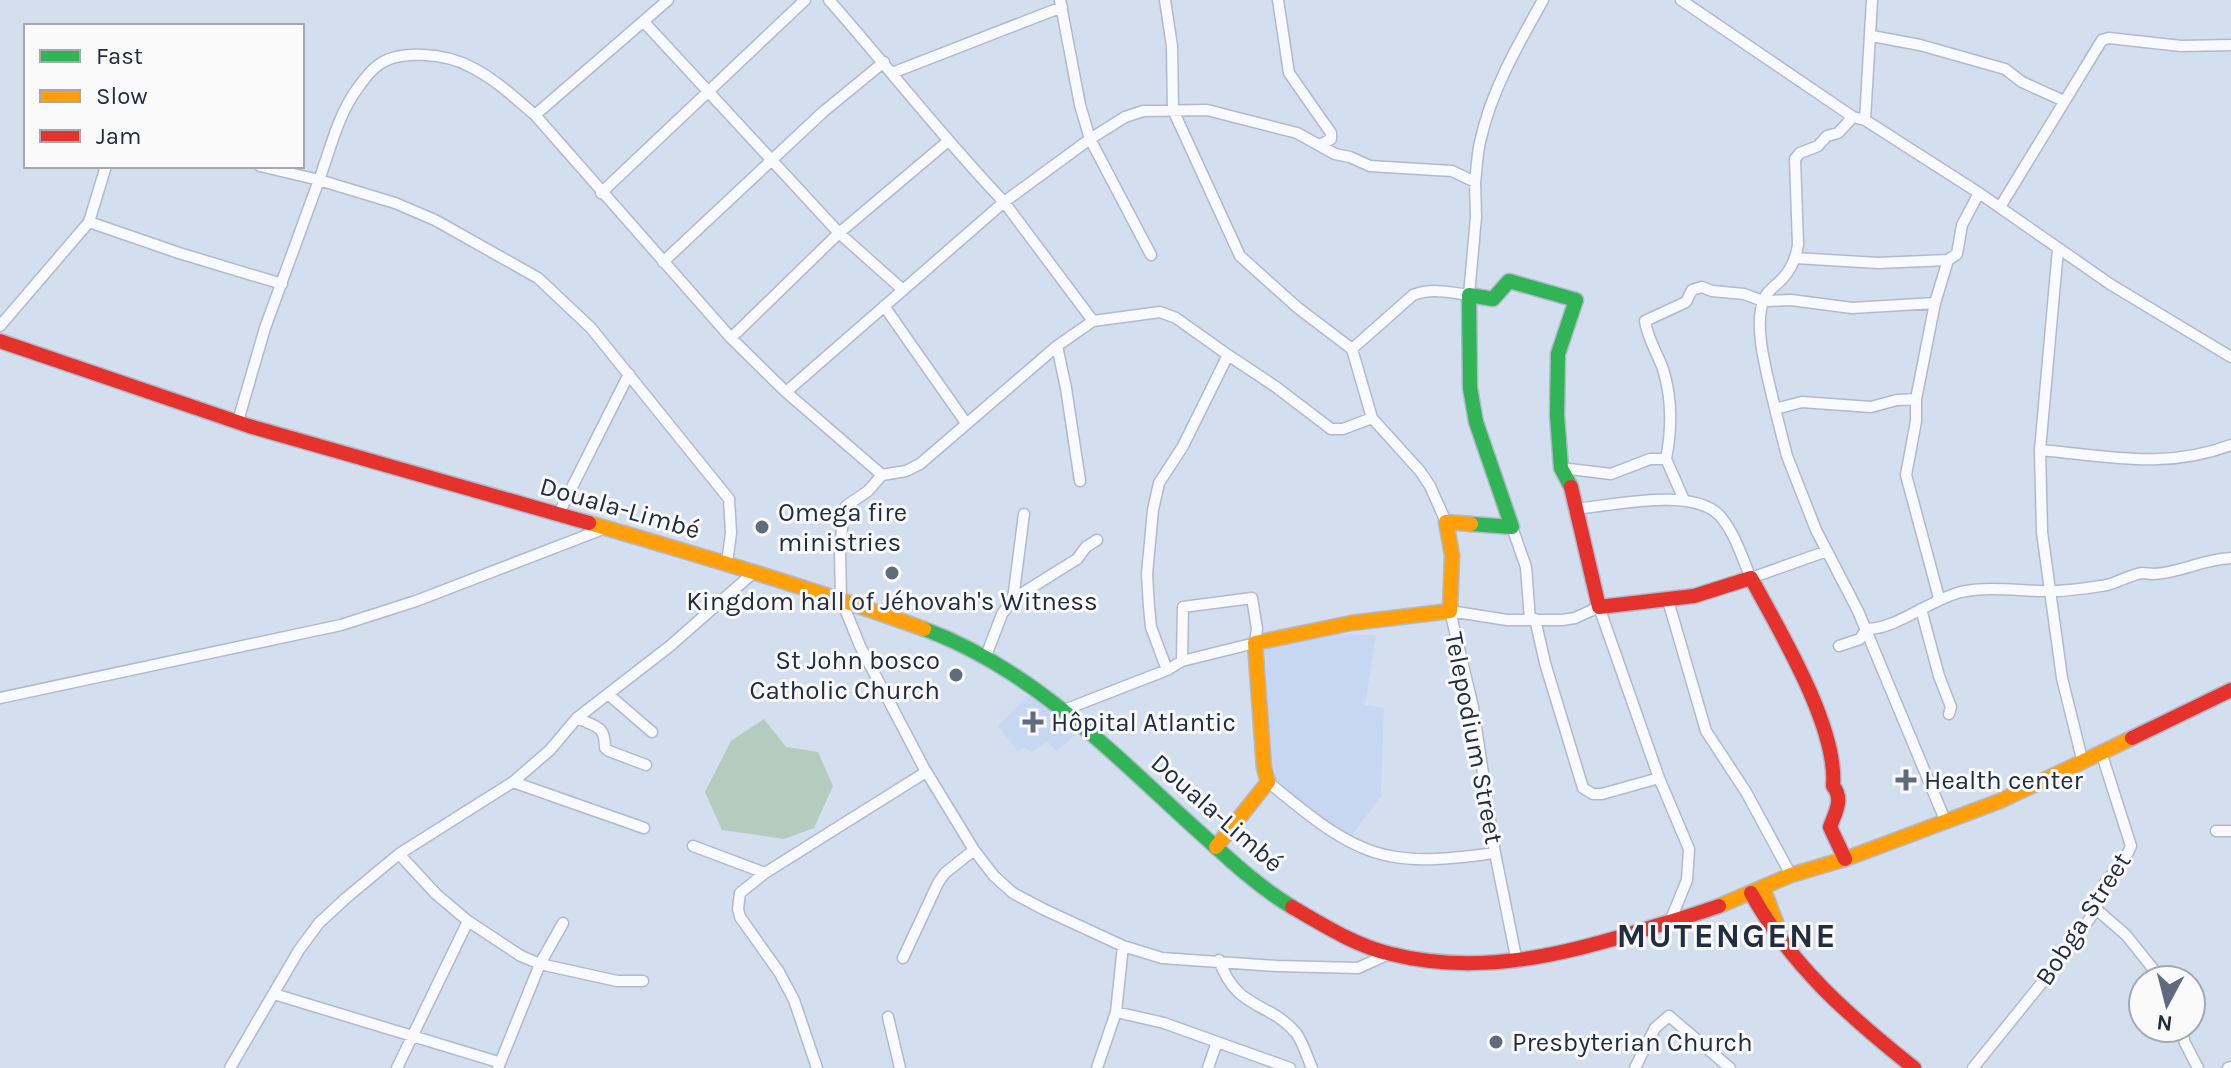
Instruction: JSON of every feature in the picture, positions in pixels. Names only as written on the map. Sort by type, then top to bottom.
[{"type":"main road","points":[[1216,847],[1268,782],[1264,768],[1255,643],[1351,623],[1450,611],[1451,538],[1446,522],[1512,527],[1476,422],[1468,360],[1469,295],[1493,299],[1509,281],[1576,300],[1558,354],[1557,415],[1561,468],[1572,490],[1599,607],[1694,596],[1751,578],[1788,646],[1823,726],[1834,774],[1833,786],[1837,790],[1839,803],[1830,827],[1845,859]]},
{"type":"main road","name":"Douala-Limbé","points":[[0,341],[238,421],[727,563],[943,636],[986,656],[1064,710],[1216,847],[1281,900],[1335,932],[1389,954],[1439,963],[1485,965],[1580,950],[1716,907],[1798,873],[1975,811],[2083,763],[2231,690]]},
{"type":"main road","points":[[1771,919],[1798,873]]},
{"type":"main road","points":[[1757,890],[1782,941],[1828,995],[1914,1068]]},
{"type":"main road","points":[[1716,907],[1771,919]]},
{"type":"street","points":[[535,115],[668,0]]},
{"type":"street","points":[[601,193],[805,0]]},
{"type":"street","points":[[829,0],[884,62],[947,142],[1004,202],[1093,321]]},
{"type":"street","points":[[1165,0],[1172,46],[1173,110],[1240,256],[1288,300],[1352,349],[1372,418],[1420,471],[1446,522]]},
{"type":"street","points":[[1278,0],[1289,73],[1331,133],[1331,139],[1320,145]]},
{"type":"street","points":[[1352,349],[1413,295],[1433,291],[1469,295],[1479,147],[1506,70],[1543,0]]},
{"type":"street","points":[[1681,0],[1853,117],[1865,120],[1979,193],[2110,284],[2231,357]]},
{"type":"street","points":[[1865,120],[1872,0]]},
{"type":"street","points":[[892,73],[1061,3],[1080,105],[1090,139],[1151,255]]},
{"type":"street","points":[[644,22],[839,233],[903,290]]},
{"type":"street","points":[[1872,36],[1920,45],[2005,69],[2022,82],[2064,101]]},
{"type":"street","points":[[2000,207],[2097,45],[2109,38],[2181,46],[2231,45]]},
{"type":"street","points":[[238,421],[265,328],[340,122],[356,90],[377,65],[401,55],[441,58],[469,65],[535,115],[731,338],[786,392],[882,475]]},
{"type":"street","points":[[663,262],[823,112],[884,62]]},
{"type":"street","points":[[786,392],[1004,202],[1090,139],[1135,113],[1207,110],[1297,133],[1335,154],[1370,166],[1452,171],[1475,182]]},
{"type":"street","points":[[1853,117],[1838,133],[1827,136],[1818,146],[1800,153],[1795,159],[1798,245],[1788,272],[1769,290],[1763,301],[1763,353],[1787,456],[1827,551],[1866,629],[1945,820]]},
{"type":"street","points":[[731,338],[839,233],[947,142]]},
{"type":"street","points":[[0,326],[89,222],[105,168]]},
{"type":"street","points":[[268,168],[409,208],[515,263],[559,295],[591,328],[729,499],[731,533],[727,563]]},
{"type":"street","points":[[1795,258],[1878,263],[1948,260],[1957,254],[1962,225],[1979,193]]},
{"type":"street","points":[[89,222],[282,284]]},
{"type":"street","points":[[2058,249],[2040,450],[2043,545],[2062,678],[2083,763]]},
{"type":"street","points":[[1939,598],[1906,475],[1916,421],[1916,399],[1935,303],[1948,260]]},
{"type":"street","points":[[1684,500],[1666,459],[1671,421],[1667,391],[1663,370],[1645,321],[1686,302],[1692,290],[1702,287],[1744,294],[1763,301],[1791,300],[1852,308],[1935,303]]},
{"type":"street","points":[[884,306],[966,423]]},
{"type":"street","points":[[1372,418],[1343,429],[1331,429],[1176,318],[1160,312],[1093,321],[1057,346],[920,464],[906,471],[882,475],[868,491],[846,506],[840,551],[841,599],[877,681],[926,772],[974,850],[994,876],[1013,893],[1123,946],[1162,958],[1358,968],[1389,954]]},
{"type":"street","points":[[1057,346],[1080,481]]},
{"type":"street","points":[[1167,670],[1151,627],[1149,607],[1147,574],[1153,510],[1159,483],[1183,446],[1228,355]]},
{"type":"street","points":[[558,515],[629,374]]},
{"type":"street","points":[[1775,409],[1802,402],[1871,407],[1916,399]]},
{"type":"street","points":[[2040,450],[2160,461],[2201,455],[2231,445]]},
{"type":"street","points":[[1561,468],[1611,474],[1650,459],[1666,459]]},
{"type":"street","points":[[1574,509],[1684,500],[1702,503],[1718,513],[1729,527],[1751,578],[1827,551]]},
{"type":"street","points":[[1013,599],[1024,514]]},
{"type":"street","points":[[1512,527],[1526,567],[1532,620],[1583,788],[1593,794],[1602,794],[1659,778]]},
{"type":"street","points":[[2,695],[341,625],[416,601],[605,528]]},
{"type":"street","points":[[986,656],[1002,614],[1013,599],[1077,559],[1086,547],[1097,540]]},
{"type":"street","points":[[1866,629],[1874,630],[1939,598],[1978,589],[2051,591],[2107,584],[2141,573],[2154,574],[2210,559],[2231,558]]},
{"type":"street","points":[[230,1068],[299,950],[319,923],[399,854],[513,782],[550,750],[577,718],[609,695],[753,573]]},
{"type":"street","points":[[1667,597],[1706,731],[1798,873]]},
{"type":"street","points":[[1064,710],[1167,670],[1182,661],[1255,643],[1257,629],[1252,598],[1184,606],[1181,613],[1182,661]]},
{"type":"street","points":[[1599,607],[1659,778],[1689,849],[1687,880],[1671,919]]},
{"type":"street","name":"Telepodium Street","points":[[1517,962],[1495,853],[1473,707],[1450,611],[1532,620],[1575,618],[1599,607]]},
{"type":"street","points":[[1921,609],[1939,676],[1951,707],[1949,714]]},
{"type":"street","points":[[1839,646],[1860,639],[1866,629]]},
{"type":"street","points":[[609,695],[652,732]]},
{"type":"street","points":[[577,718],[602,729],[605,748],[609,751],[646,765]]},
{"type":"street","name":"Bobga Street","points":[[1973,1068],[2038,991],[2096,909],[2105,883],[2125,859],[2131,846],[2101,752]]},
{"type":"street","points":[[817,1068],[794,1000],[779,972],[740,917],[740,893],[765,873],[926,772]]},
{"type":"street","points":[[513,782],[644,828]]},
{"type":"street","points":[[1268,782],[1304,811],[1367,850],[1389,856],[1426,859],[1495,853]]},
{"type":"street","points":[[2216,831],[2231,831]]},
{"type":"street","points":[[693,846],[765,873]]},
{"type":"street","points":[[903,958],[938,883],[945,873],[974,850]]},
{"type":"street","points":[[399,854],[436,894],[468,921],[521,956],[540,964],[617,981],[643,981]]},
{"type":"street","points":[[2096,909],[2126,935],[2149,964]]},
{"type":"street","points":[[397,1068],[468,921]]},
{"type":"street","points":[[274,994],[498,1065],[540,964],[563,923]]},
{"type":"street","points":[[1097,1068],[1116,1012],[1123,946]]},
{"type":"street","points":[[1219,960],[1230,984],[1241,996],[1296,1034],[1312,1068]]},
{"type":"street","points":[[1116,1012],[1164,1023],[1290,1068]]},
{"type":"street","points":[[1635,1068],[1655,1028],[1669,1016],[1730,1068]]},
{"type":"street","points":[[888,1017],[900,1068]]},
{"type":"street","points":[[1208,1068],[1217,1042]]},
{"type":"street","points":[[2186,1044],[2198,1068]]},
{"type":"shaded area","points":[[1332,634],[1376,635],[1365,705],[1384,708],[1381,796],[1350,838],[1269,784],[1258,652],[1277,643]]},
{"type":"shaded area","name":"Hôpital Atlantic","points":[[1028,695],[1060,718],[1075,735],[1056,751],[1047,741],[1032,752],[1024,748],[1018,751],[998,726]]},
{"type":"green space","points":[[764,719],[786,747],[818,752],[833,786],[814,828],[784,839],[722,830],[705,792],[731,741]]},
{"type":"traffic: fast","points":[[1471,524],[1512,527],[1476,422],[1470,388],[1469,295],[1493,299],[1509,281],[1576,300],[1558,354],[1557,415],[1561,468],[1571,487]]},
{"type":"traffic: fast","points":[[924,629],[964,646],[1036,690],[1070,716],[1243,871],[1292,907]]},
{"type":"traffic: slow","points":[[1216,847],[1268,782],[1264,768],[1255,643],[1351,623],[1450,611],[1452,555],[1446,522],[1471,524]]},
{"type":"traffic: slow","points":[[589,523],[716,560],[924,629]]},
{"type":"traffic: slow","points":[[1719,906],[1791,875],[1845,859],[2000,801],[2132,738]]},
{"type":"traffic: slow","points":[[1763,888],[1779,930]]},
{"type":"traffic: jam","points":[[0,341],[249,426],[589,523]]},
{"type":"traffic: jam","points":[[1571,487],[1599,607],[1694,596],[1751,578],[1791,651],[1817,708],[1832,762],[1833,786],[1838,796],[1830,827],[1845,859]]},
{"type":"traffic: jam","points":[[2132,738],[2231,690]]},
{"type":"traffic: jam","points":[[1751,893],[1803,967],[1845,1009],[1914,1068]]},
{"type":"traffic: jam","points":[[1292,907],[1365,946],[1391,954],[1424,960],[1489,963],[1586,947],[1719,906]]},
{"type":"place","name":"Omega fire ministries","points":[[762,527]]},
{"type":"place","name":"Kingdom hall of Jéhovah's Witness","points":[[892,573]]},
{"type":"place","name":"St John bosco Catholic Church","points":[[956,675]]},
{"type":"place","name":"Hôpital Atlantic","points":[[1033,722]]},
{"type":"place","name":"Health center","points":[[1906,780]]},
{"type":"place","name":"Presbyterian Church","points":[[1496,1042]]},
{"type":"district","name":"MUTENGENE","points":[[1727,936]]}]
